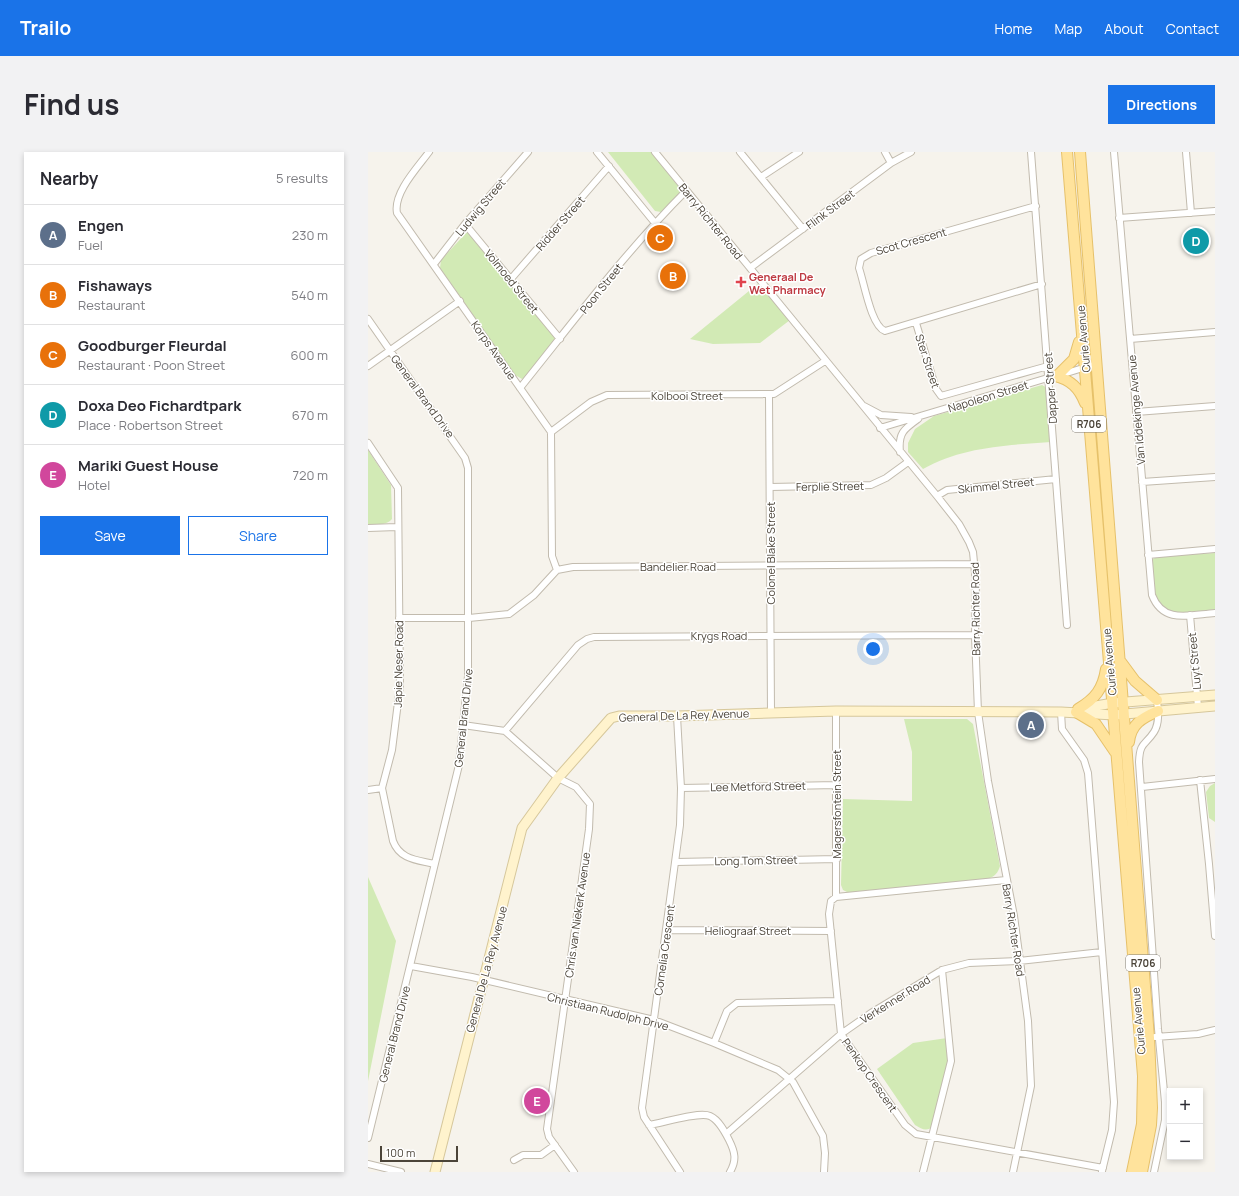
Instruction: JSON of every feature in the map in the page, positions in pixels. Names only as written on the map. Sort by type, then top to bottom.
[{"type":"main road","name":"Curie Avenue","points":[[1067,152],[1109,654],[1118,703],[1149,1038],[1152,1108],[1150,1132],[1142,1172]]},
{"type":"main road","name":"Curie Avenue","points":[[1080,152],[1119,658],[1118,703]]},
{"type":"main road","points":[[1053,377],[1077,355],[1079,345],[1080,312]]},
{"type":"main road","points":[[1053,377],[1069,381],[1080,392],[1085,402],[1090,427]]},
{"type":"main road","points":[[1109,654],[1105,678],[1100,690],[1089,703],[1077,711],[1091,719],[1122,754],[1133,727],[1139,720],[1158,711]]},
{"type":"main road","points":[[1119,658],[1135,681],[1157,700]]},
{"type":"main road","name":"Curie Avenue","points":[[1132,1172],[1143,1112],[1143,1076],[1149,1038]]},
{"type":"street","name":"Korps Avenue","points":[[429,152],[400,193],[396,208],[400,219],[434,264],[551,432]]},
{"type":"street","name":"Ludwig Street","points":[[434,264],[465,224],[528,152]]},
{"type":"street","points":[[597,152],[655,223]]},
{"type":"street","name":"Barry Richter Road","points":[[655,152],[937,496],[966,536],[973,552],[975,564],[975,635],[978,712],[988,781],[1014,916],[1028,1021],[1031,1069],[1030,1096],[1013,1172]]},
{"type":"street","points":[[740,152],[803,229]]},
{"type":"street","points":[[761,177],[799,152]]},
{"type":"street","points":[[885,152],[891,163]]},
{"type":"street","name":"Flink Street","points":[[750,268],[891,163],[912,152]]},
{"type":"street","name":"Dapper Street","points":[[1031,152],[1048,366],[1053,377],[1056,479],[1067,625]]},
{"type":"street","name":"Van Iddekinge Avenue","points":[[1114,152],[1150,588],[1158,608],[1167,614],[1190,615],[1215,613]]},
{"type":"street","points":[[1186,152],[1191,213]]},
{"type":"street","name":"Ridder Street","points":[[510,280],[609,166]]},
{"type":"street","name":"Poon Street","points":[[520,388],[655,223],[686,191]]},
{"type":"street","name":"Scot Crescent","points":[[1036,206],[871,253],[861,258],[859,268],[878,326],[885,331],[890,331],[1042,284]]},
{"type":"street","points":[[1119,218],[1215,211]]},
{"type":"street","name":"Volmoed Street","points":[[465,224],[560,339]]},
{"type":"street","points":[[368,366],[460,301]]},
{"type":"street","name":"General Brand Drive","points":[[368,319],[465,458],[468,468],[469,618],[468,676],[459,765],[368,1138]]},
{"type":"street","name":"Ster Street","points":[[916,323],[936,389],[941,396],[944,397]]},
{"type":"street","points":[[1130,339],[1215,332]]},
{"type":"street","name":"Kolbooi Street","points":[[551,432],[591,402],[607,395],[769,395],[778,392],[825,360]]},
{"type":"street","name":"Napoleon Street","points":[[880,428],[1096,364]]},
{"type":"street","name":"Napoleon Street","points":[[944,397],[1048,366]]},
{"type":"street","name":"Colonel Blake Street","points":[[769,395],[771,712]]},
{"type":"street","points":[[861,404],[876,413],[890,417],[919,416]]},
{"type":"street","points":[[1136,412],[1215,406]]},
{"type":"street","points":[[900,452],[899,441],[902,432],[918,419],[930,413]]},
{"type":"street","points":[[399,618],[469,618],[512,613],[534,596],[557,570],[552,556],[551,432]]},
{"type":"street","name":"Japie Neser Road","points":[[368,443],[398,488],[398,704],[392,750],[382,788],[393,841],[397,849],[404,856],[434,864]]},
{"type":"street","name":"Ferplie Street","points":[[770,487],[865,486],[881,481],[908,462]]},
{"type":"street","points":[[1142,482],[1215,477]]},
{"type":"street","name":"Skimmel Street","points":[[937,496],[946,490],[1056,479]]},
{"type":"street","points":[[368,528],[397,527]]},
{"type":"street","points":[[1148,555],[1215,549]]},
{"type":"street","name":"Bandelier Road","points":[[557,570],[573,566],[975,564]]},
{"type":"street","name":"Luyt Street","points":[[1190,615],[1198,707]]},
{"type":"street","name":"Krygs Road","points":[[505,731],[574,650],[587,639],[594,637],[975,635]]},
{"type":"street","name":"General De La Rey Avenue","points":[[435,1172],[522,828],[558,778],[611,718],[619,716],[677,716],[836,711],[1061,712],[1077,711],[1118,703],[1215,694]]},
{"type":"street","name":"Curie Avenue","points":[[1154,1172],[1165,1108],[1149,1038],[1140,750],[1154,732],[1157,724],[1157,700]]},
{"type":"street","name":"General De La Rey Avenue","points":[[1077,711],[1119,714],[1215,706]]},
{"type":"street","name":"Magersfontein Street","points":[[836,711],[836,898]]},
{"type":"street","points":[[1061,712],[1062,729],[1087,766],[1094,831],[1114,1102],[1112,1130],[1102,1170]]},
{"type":"street","name":"Cornelia Crescent","points":[[677,716],[681,788],[680,826],[654,1020],[644,1081],[642,1108],[644,1117],[680,1172]]},
{"type":"street","points":[[463,725],[505,731]]},
{"type":"street","name":"Chris van Niekerk Avenue","points":[[505,731],[558,778],[576,787],[589,802],[589,829],[548,1123],[548,1133],[574,1172]]},
{"type":"street","points":[[1142,786],[1215,779]]},
{"type":"street","points":[[1200,780],[1212,864],[1215,936]]},
{"type":"street","name":"Lee Metford Street","points":[[681,788],[836,785]]},
{"type":"street","points":[[368,790],[382,788]]},
{"type":"street","name":"Long Tom Street","points":[[676,862],[836,859]]},
{"type":"street","points":[[836,898],[1006,880]]},
{"type":"street","name":"Penkop Crescent","points":[[836,898],[831,901],[829,905],[830,931],[841,1034],[905,1125],[916,1134],[933,1138],[1102,1170]]},
{"type":"street","name":"Heliograaf Street","points":[[666,930],[830,931]]},
{"type":"street","name":"Verkenner Road","points":[[726,1134],[841,1034],[871,1013],[942,970],[969,963],[1019,961],[1102,952]]},
{"type":"street","name":"Christiaan Rudolph Drive","points":[[411,966],[483,980],[654,1020],[778,1070],[790,1078],[804,1099],[823,1136],[825,1153],[824,1172]]},
{"type":"street","points":[[923,1172],[933,1138],[951,1061],[942,970]]},
{"type":"street","points":[[714,1043],[727,1011],[737,1003],[838,1001]]},
{"type":"street","points":[[1149,1038],[1198,1034],[1215,1030]]},
{"type":"street","points":[[650,1125],[706,1115],[714,1119],[726,1134],[735,1154],[735,1162],[730,1172]]},
{"type":"street","points":[[514,1160],[523,1155],[541,1155],[555,1145]]},
{"type":"street","points":[[368,1164],[401,1172]]},
{"type":"green space","points":[[608,152],[655,152],[681,189],[680,193],[661,212],[655,211]]},
{"type":"green space","points":[[466,233],[471,233],[555,336],[555,341],[526,377],[522,379],[515,375],[440,268],[441,260]]},
{"type":"green space","points":[[760,282],[790,320],[760,343],[713,344],[690,339]]},
{"type":"green space","points":[[1042,385],[1047,388],[1051,442],[985,448],[953,456],[923,469],[908,452],[908,443],[915,429],[934,416]]},
{"type":"green space","points":[[368,450],[391,485],[392,519],[384,524],[368,524]]},
{"type":"green space","points":[[1215,553],[1215,610],[1175,613],[1161,608],[1154,594],[1151,563],[1153,559],[1159,556]]},
{"type":"green space","points":[[904,719],[967,719],[973,724],[1000,866],[996,874],[988,879],[849,893],[843,890],[841,885],[843,799],[912,801],[912,752]]},
{"type":"green space","points":[[1215,783],[1215,822],[1209,818],[1206,792],[1210,786]]},
{"type":"green space","points":[[368,877],[396,941],[368,1081]]},
{"type":"green space","points":[[947,1038],[950,1065],[935,1125],[930,1129],[923,1129],[915,1125],[877,1069],[913,1043]]},
{"type":"place","name":"Goodburger Fleurdal","points":[[660,238]]},
{"type":"place","name":"Doxa Deo Fichardtpark","points":[[1196,241]]},
{"type":"place","name":"Fishaways","points":[[673,276]]},
{"type":"place","name":"Generaal De Wet Pharmacy","points":[[741,282]]},
{"type":"place","name":"Engen","points":[[1031,725]]},
{"type":"place","name":"Mariki Guest House","points":[[537,1101]]}]
